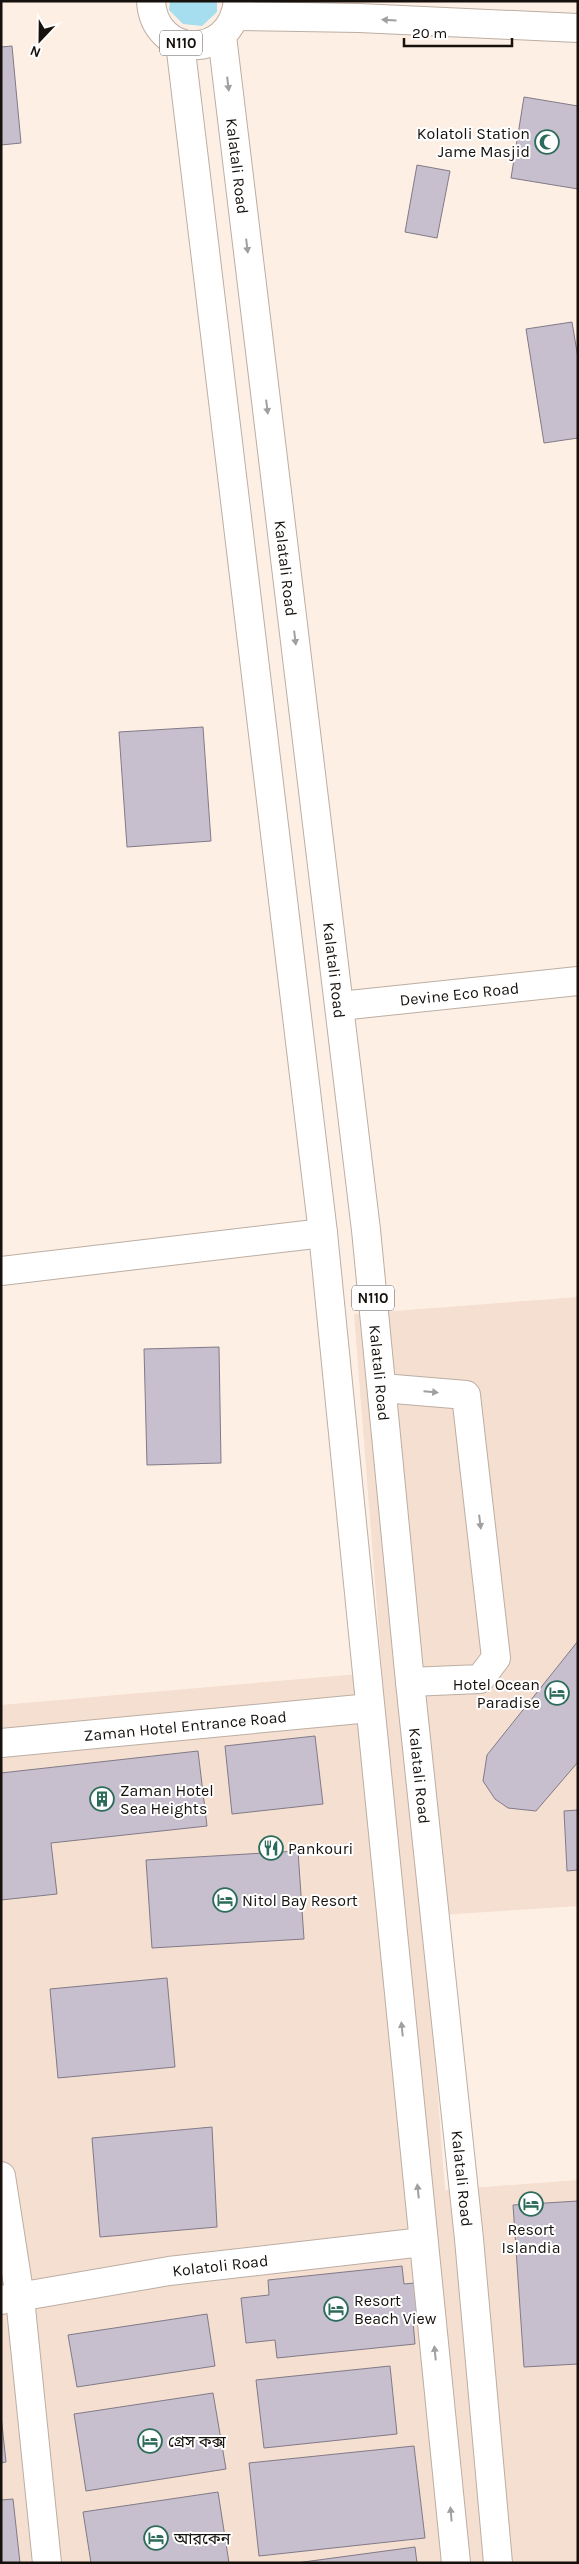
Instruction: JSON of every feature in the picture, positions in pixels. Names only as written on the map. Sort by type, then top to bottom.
[{"type":"main road","name":"N110","points":[[151,1],[152,12],[158,26],[167,36],[180,43],[195,46],[209,43],[232,18]]},
{"type":"main road","points":[[232,18],[359,18],[578,28]]},
{"type":"main road","name":"Kalatali Road","points":[[232,18],[382,1388],[410,1682],[469,2238],[498,2563]]},
{"type":"main road","name":"N110","points":[[180,43],[323,1232],[456,2563]]},
{"type":"main road","name":"Devine Eco Road","points":[[340,1006],[578,981]]},
{"type":"main road","points":[[1,1270],[323,1232]]},
{"type":"main road","points":[[382,1388],[466,1395],[496,1658],[480,1679],[410,1682]]},
{"type":"main road","name":"Zaman Hotel Entrance Road","points":[[1,1744],[370,1708]]},
{"type":"main road","points":[[1,2176],[11,2299],[47,2563]]},
{"type":"main road","name":"Kolatoli Road","points":[[11,2299],[169,2271],[423,2242]]},
{"type":"main road","points":[[446,2458],[488,2455]]},
{"type":"shaded area","points":[[578,1297],[578,1906],[424,1916],[445,2190],[578,2180],[578,2563],[1,2563],[1,1705],[382,1672],[354,1314]]},
{"type":"water","points":[[170,1],[217,1],[217,12],[202,26],[183,24],[169,10]]},
{"type":"building","points":[[12,46],[21,143],[1,145],[1,47]]},
{"type":"building","name":"Kolatoli Station Jame Masjid","points":[[524,97],[578,106],[578,189],[511,178]]},
{"type":"building","points":[[417,165],[450,171],[437,238],[405,232]]},
{"type":"building","points":[[572,322],[578,358],[578,438],[544,443],[526,329]]},
{"type":"building","points":[[203,727],[211,841],[127,847],[119,732]]},
{"type":"building","points":[[219,1347],[221,1463],[147,1465],[144,1349]]},
{"type":"building","name":"Hotel Ocean Paradise","points":[[578,1641],[578,1762],[536,1811],[508,1808],[495,1799],[483,1781],[487,1755]]},
{"type":"building","points":[[315,1736],[323,1804],[232,1814],[225,1746]]},
{"type":"building","name":"Zaman Hotel Sea Heights","points":[[198,1751],[207,1826],[51,1843],[57,1894],[1,1900],[1,1773]]},
{"type":"building","points":[[578,1810],[578,1870],[567,1871],[564,1811]]},
{"type":"building","name":"Nitol Bay Resort","points":[[298,1851],[304,1939],[152,1948],[146,1860]]},
{"type":"building","points":[[167,1978],[175,2067],[58,2078],[50,1989]]},
{"type":"building","points":[[212,2127],[217,2227],[100,2237],[92,2138]]},
{"type":"building","points":[[578,2201],[578,2364],[524,2367],[513,2205]]},
{"type":"building","name":"Resort Beach View","points":[[402,2266],[404,2284],[426,2282],[430,2320],[413,2322],[415,2344],[277,2358],[275,2340],[246,2343],[241,2298],[269,2295],[268,2280]]},
{"type":"building","points":[[207,2314],[215,2366],[77,2387],[68,2335]]},
{"type":"building","points":[[390,2366],[397,2434],[264,2448],[256,2380]]},
{"type":"building","name":"গ্রেস কক্স","points":[[213,2393],[226,2469],[86,2491],[74,2414]]},
{"type":"building","points":[[1,2415],[6,2462],[1,2463]]},
{"type":"building","points":[[414,2446],[425,2538],[259,2556],[249,2463]]},
{"type":"building","name":"আরকেন","points":[[218,2492],[229,2563],[91,2563],[83,2512]]},
{"type":"building","points":[[13,2499],[20,2563],[1,2563],[1,2500]]},
{"type":"building","points":[[415,2547],[417,2563],[296,2563]]},
{"type":"place","name":"Kolatoli Station Jame Masjid","points":[[547,142]]},
{"type":"place","name":"Hotel Ocean Paradise","points":[[557,1693]]},
{"type":"place","name":"Zaman Hotel Sea Heights","points":[[102,1799]]},
{"type":"place","name":"Pankouri","points":[[271,1848]]},
{"type":"place","name":"Nitol Bay Resort","points":[[225,1900]]},
{"type":"place","name":"Resort Islandia","points":[[531,2204]]},
{"type":"place","name":"Resort Beach View","points":[[336,2309]]},
{"type":"place","name":"গ্রেস কক্স","points":[[150,2441]]},
{"type":"place","name":"আরকেন","points":[[156,2538]]}]
